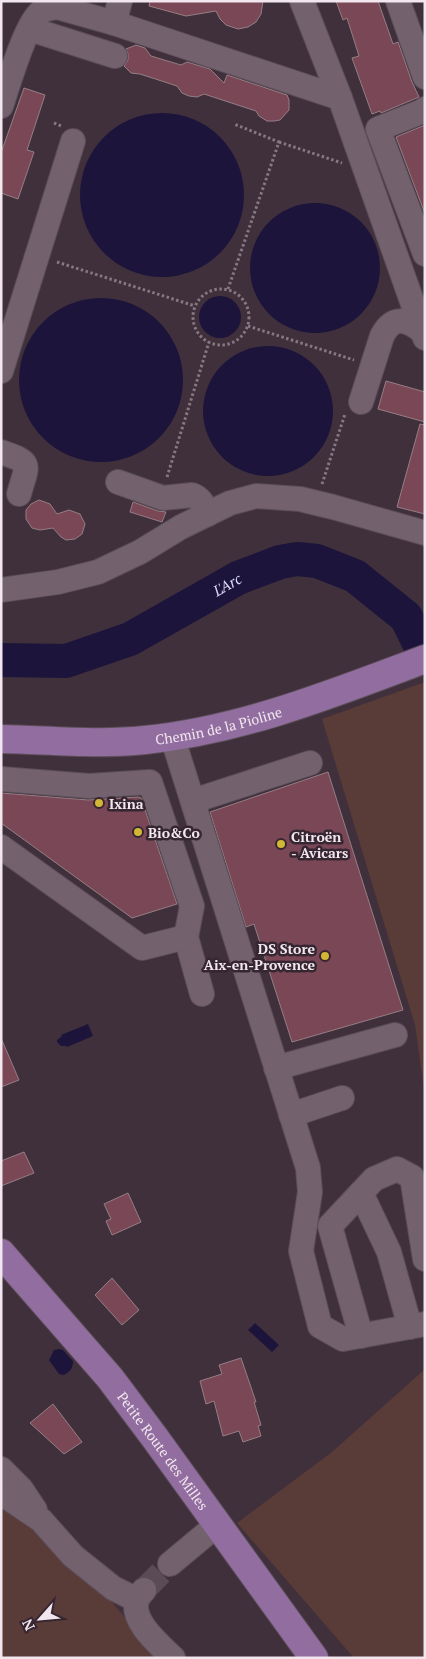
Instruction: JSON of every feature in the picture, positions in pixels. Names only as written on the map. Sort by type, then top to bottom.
[{"type":"main road","name":"Chemin de la Pioline","points":[[1,738],[98,742],[145,740],[225,727],[333,694],[425,659]]},
{"type":"main road","name":"Petite Route des Milles","points":[[1,1253],[110,1378],[314,1658]]},
{"type":"lane","points":[[302,1],[340,98],[424,334]]},
{"type":"lane","points":[[398,1],[425,76]]},
{"type":"lane","points":[[1,106],[30,29],[40,12],[57,7],[117,12],[340,98]]},
{"type":"lane","points":[[30,29],[115,56]]},
{"type":"lane","points":[[425,108],[423,111],[378,129],[425,254]]},
{"type":"lane","points":[[1,371],[74,141]]},
{"type":"lane","points":[[354,406],[386,328],[397,321],[405,320],[424,334]]},
{"type":"lane","points":[[1,452],[20,458],[25,462],[26,468],[19,494]]},
{"type":"lane","points":[[118,482],[160,497],[197,496],[208,514]]},
{"type":"lane","points":[[1,590],[58,582],[98,572],[140,552],[208,514],[241,499],[256,496],[300,499],[425,533]]},
{"type":"lane","points":[[172,736],[308,1168],[310,1192],[301,1250],[320,1326],[343,1339],[417,1326],[389,1252],[361,1193]]},
{"type":"lane","points":[[193,801],[310,763]]},
{"type":"lane","points":[[1,779],[89,786],[150,782],[192,906],[186,937],[202,994]]},
{"type":"lane","points":[[1,847],[142,948],[186,937]]},
{"type":"lane","points":[[276,1068],[394,1035]]},
{"type":"lane","points":[[291,1115],[342,1098]]},
{"type":"lane","points":[[361,1336],[330,1226],[374,1179],[397,1169],[412,1177],[425,1259]]},
{"type":"lane","points":[[1,1470],[22,1489],[41,1520],[72,1556],[113,1588],[140,1595],[136,1615],[147,1632],[173,1658]]},
{"type":"lane","points":[[1,1494],[41,1520]]},
{"type":"lane","points":[[170,1564],[218,1524]]},
{"type":"path","points":[[234,124],[279,142],[366,172]]},
{"type":"path","points":[[228,289],[279,142]]},
{"type":"path","points":[[52,261],[195,306]]},
{"type":"path","points":[[228,289],[243,299],[248,307],[248,326],[236,340],[228,344],[218,345],[209,342],[196,331],[193,314],[199,298],[212,290],[228,289]]},
{"type":"path","points":[[248,326],[361,363]]},
{"type":"path","points":[[160,497],[209,342]]},
{"type":"path","points":[[321,485],[354,406]]},
{"type":"shaded area","points":[[154,113],[170,113],[193,119],[208,127],[220,137],[230,149],[238,164],[244,187],[244,203],[238,226],[230,241],[220,253],[208,263],[193,271],[170,277],[154,277],[131,271],[116,263],[94,241],[84,219],[80,203],[80,187],[86,164],[94,149],[116,127],[138,117]]},
{"type":"shaded area","points":[[315,203],[328,204],[340,208],[361,222],[375,243],[379,255],[379,281],[375,293],[361,314],[340,328],[328,332],[315,333],[302,332],[290,328],[269,314],[255,293],[251,281],[250,268],[251,255],[255,243],[269,222],[290,208],[302,204]]},
{"type":"shaded area","points":[[224,296],[232,299],[238,305],[241,317],[238,329],[232,335],[216,338],[208,335],[202,329],[199,313],[202,305],[208,299]]},
{"type":"shaded area","points":[[101,298],[125,302],[146,312],[159,322],[169,335],[179,356],[183,380],[179,404],[169,425],[159,438],[146,448],[125,458],[101,462],[77,458],[56,448],[43,438],[33,425],[23,404],[19,380],[23,356],[33,335],[43,322],[56,312],[77,302]]},
{"type":"shaded area","points":[[268,346],[281,347],[293,351],[314,365],[328,386],[332,398],[332,424],[328,436],[314,457],[293,471],[281,475],[268,476],[255,475],[243,471],[222,457],[208,436],[204,424],[203,411],[204,398],[208,386],[222,365],[243,351],[255,347]]},
{"type":"shaded area","points":[[425,682],[425,1095],[415,1025],[322,719]]},
{"type":"shaded area","points":[[88,1024],[93,1036],[67,1047],[61,1046],[57,1042],[61,1035]]},
{"type":"shaded area","points":[[255,1323],[279,1345],[272,1352],[248,1330]]},
{"type":"shaded area","points":[[54,1350],[63,1350],[73,1361],[71,1370],[64,1375],[59,1374],[49,1360]]},
{"type":"shaded area","points":[[425,1369],[425,1658],[354,1658],[237,1523],[332,1452]]},
{"type":"shaded area","points":[[1,1483],[9,1483],[160,1658],[1,1658]]},
{"type":"building","points":[[150,1],[263,1],[261,14],[256,22],[248,27],[238,29],[226,25],[216,11],[186,16],[149,6]]},
{"type":"building","points":[[336,1],[378,1],[393,44],[398,42],[419,97],[381,113],[380,111],[372,114],[352,58],[359,56],[347,18],[343,20]]},
{"type":"building","points":[[136,45],[145,48],[151,56],[181,65],[187,62],[210,69],[224,83],[227,75],[287,95],[289,110],[280,120],[267,121],[259,116],[256,111],[204,94],[197,97],[189,96],[182,93],[177,86],[131,73],[124,66],[128,60],[126,49]]},
{"type":"building","points":[[24,88],[45,95],[27,150],[34,152],[18,199],[1,193],[1,153]]},
{"type":"building","points":[[425,125],[425,214],[396,137]]},
{"type":"building","points":[[386,381],[425,392],[425,422],[378,409]]},
{"type":"building","points":[[420,424],[425,425],[425,514],[397,507]]},
{"type":"building","points":[[39,500],[50,504],[57,514],[69,510],[80,514],[85,524],[82,534],[75,539],[66,540],[53,528],[40,530],[32,528],[26,519],[26,510],[31,504]]},
{"type":"building","points":[[133,502],[166,512],[162,522],[130,512]]},
{"type":"building","points":[[328,772],[403,1010],[292,1042],[254,924],[246,927],[210,812]]},
{"type":"building","points":[[1,793],[88,800],[141,798],[177,904],[132,918],[1,823]]},
{"type":"building","points":[[1,1038],[19,1080],[1,1087]]},
{"type":"building","points":[[24,1152],[34,1173],[1,1186],[1,1161]]},
{"type":"building","points":[[128,1193],[141,1222],[112,1235],[106,1221],[111,1219],[104,1204]]},
{"type":"building","points":[[112,1278],[139,1310],[122,1325],[95,1295]]},
{"type":"building","points":[[241,1358],[256,1402],[254,1402],[261,1425],[258,1426],[261,1436],[243,1442],[239,1431],[223,1436],[214,1401],[206,1404],[200,1381],[222,1374],[219,1365]]},
{"type":"building","points":[[53,1404],[82,1442],[64,1454],[30,1423]]},
{"type":"waterway","name":"L'Arc","points":[[1,660],[66,661],[130,639],[238,578],[280,562],[297,559],[317,561],[355,576],[406,617],[425,655]]},
{"type":"tunnel","points":[[144,1590],[170,1564]]},
{"type":"place","name":"Ixina","points":[[99,803]]},
{"type":"place","name":"Bio&Co","points":[[138,832]]},
{"type":"place","name":"Citroën - Avicars","points":[[281,844]]},
{"type":"place","name":"DS Store Aix-en-Provence","points":[[325,956]]}]
